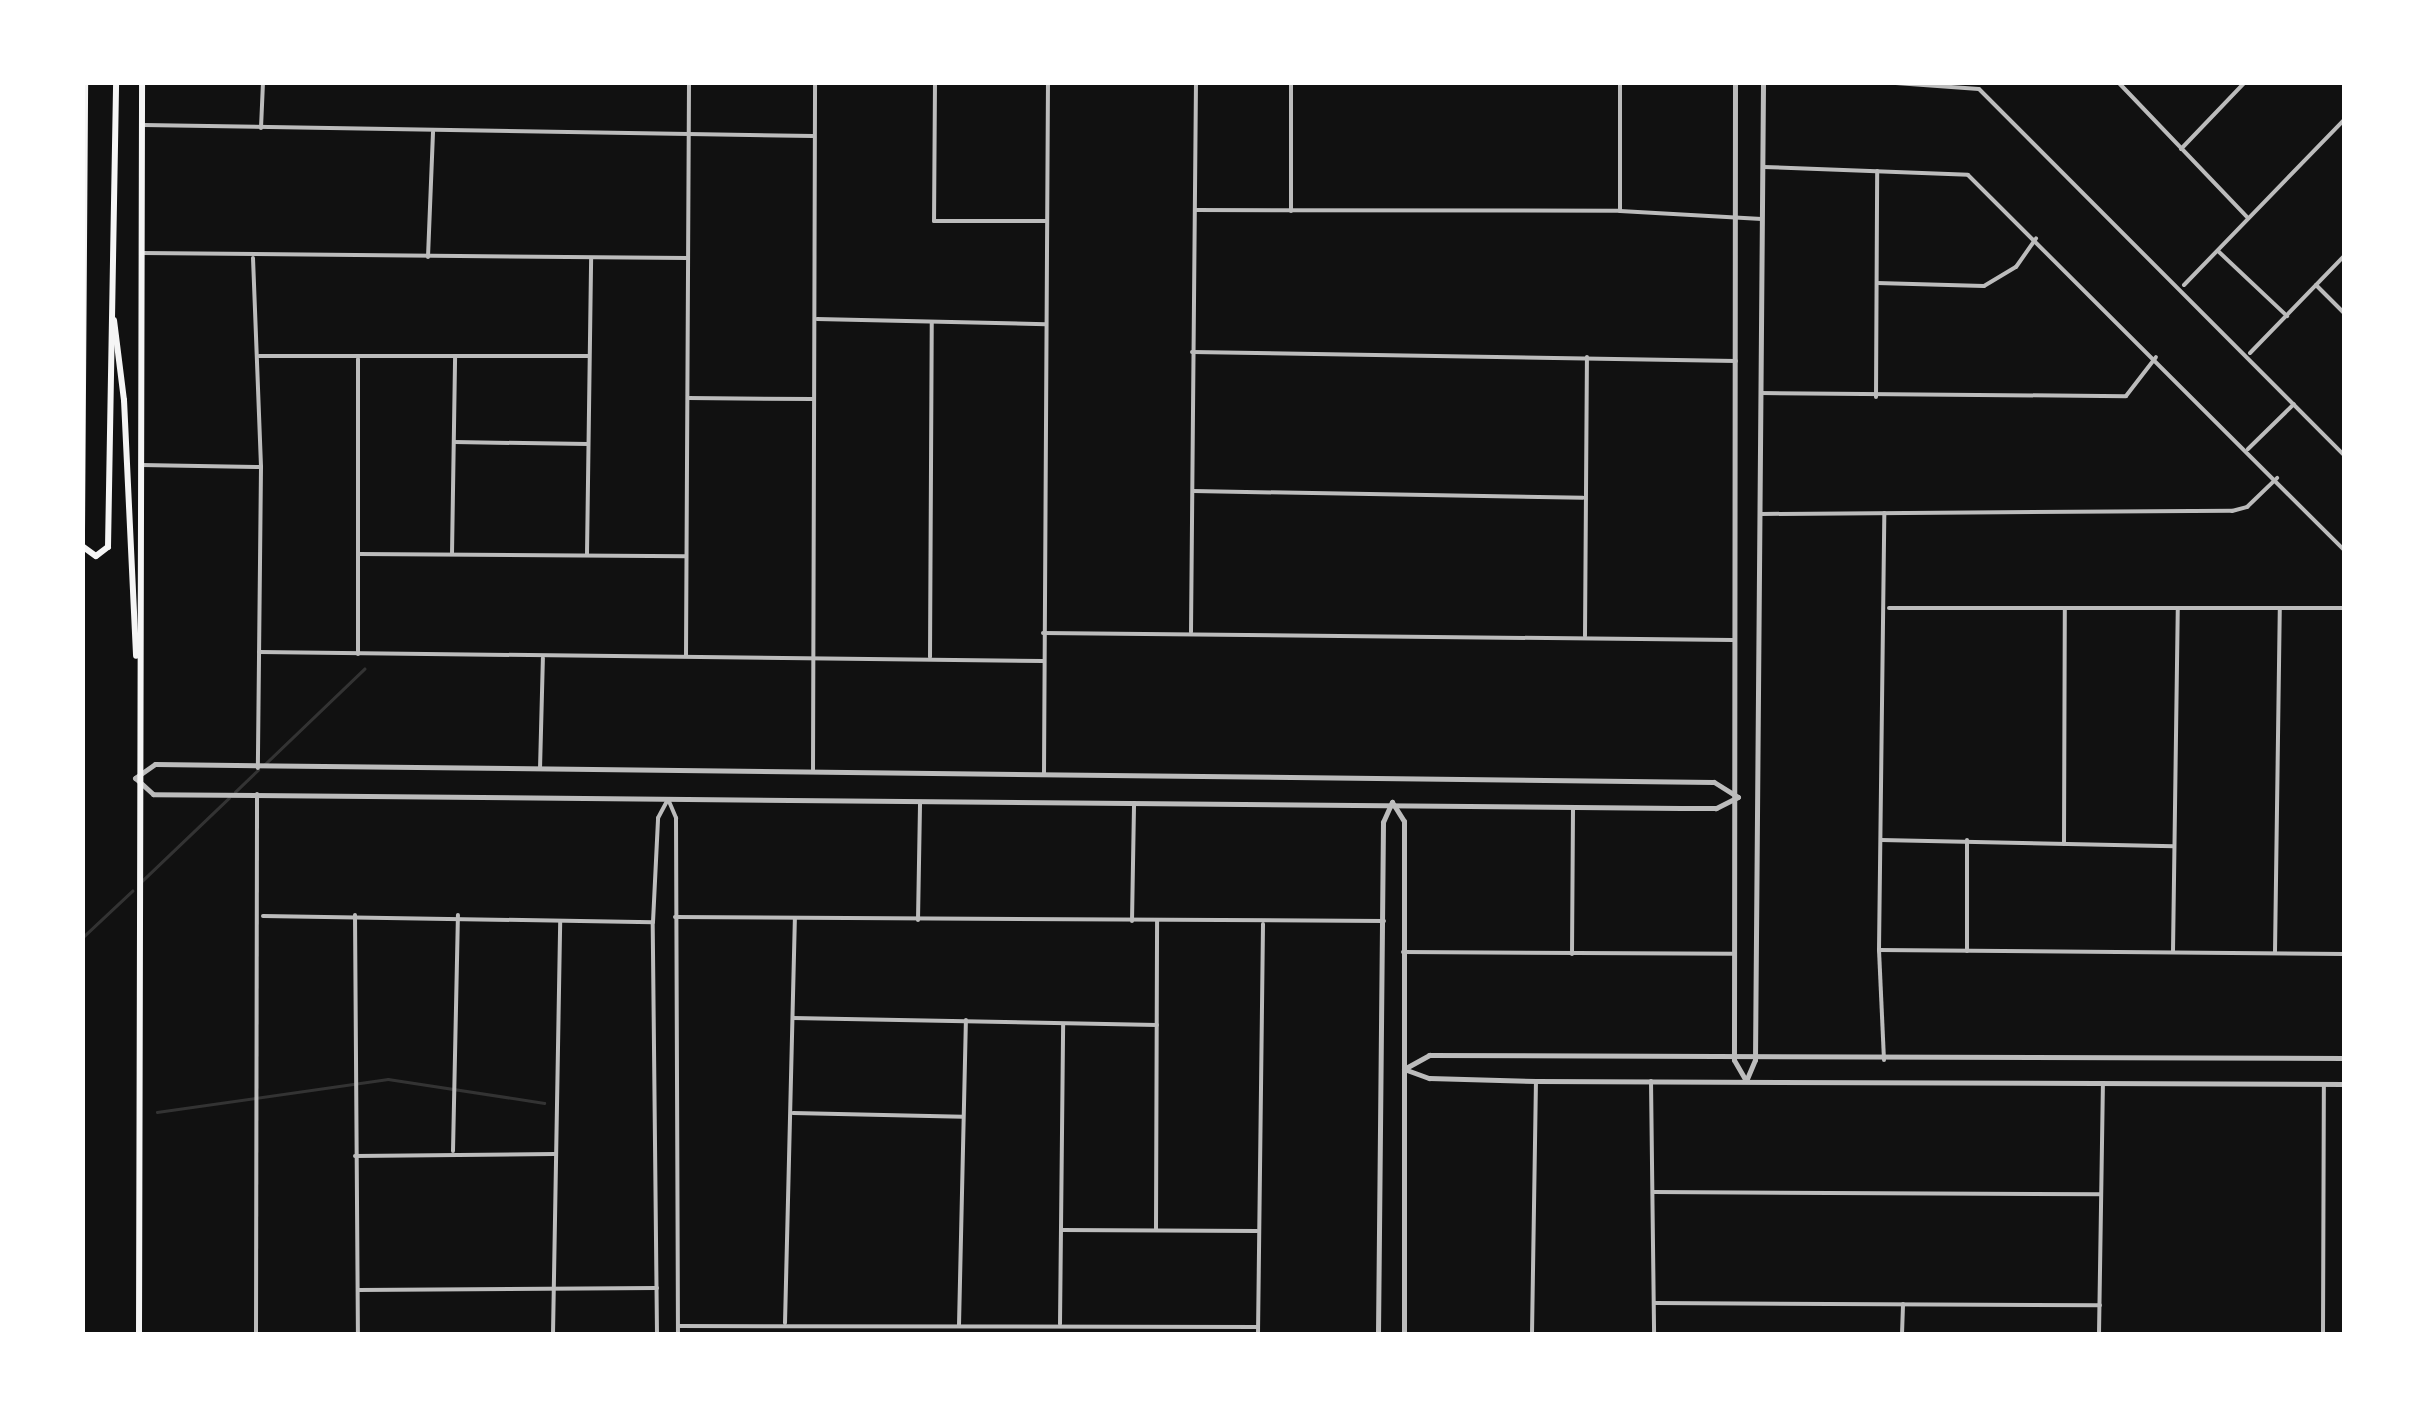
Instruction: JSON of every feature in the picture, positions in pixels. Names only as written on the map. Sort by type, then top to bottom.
[{"type":"main road","points":[[82,532],[85,82]]},
{"type":"main road","points":[[82,546],[96,556],[108,547],[116,82]]},
{"type":"main road","points":[[139,1334],[136,778],[140,82]]},
{"type":"main road","points":[[82,273],[86,237]]},
{"type":"main road","points":[[112,304],[124,400],[129,595],[139,688]]},
{"type":"street","points":[[260,128],[263,82]]},
{"type":"street","points":[[686,656],[689,82]]},
{"type":"street","points":[[813,772],[815,82]]},
{"type":"street","points":[[935,82],[934,221],[1046,221]]},
{"type":"street","points":[[1044,774],[1048,82]]},
{"type":"street","points":[[1191,632],[1196,82]]},
{"type":"street","points":[[1291,82],[1291,211]]},
{"type":"street","points":[[1620,82],[1620,212]]},
{"type":"street","points":[[1735,82],[1734,640],[1738,797],[1734,1060],[1746,1081]]},
{"type":"street","points":[[1746,1081],[1754,1060],[1762,82]]},
{"type":"street","points":[[2118,82],[2248,218]]},
{"type":"street","points":[[2181,148],[2245,82]]},
{"type":"street","points":[[1882,84],[1979,86],[2183,286],[2344,455]]},
{"type":"street","points":[[2183,286],[2344,120]]},
{"type":"street","points":[[141,125],[813,136]]},
{"type":"street","points":[[428,258],[433,130]]},
{"type":"street","points":[[1764,166],[1968,175],[2277,478],[2344,550]]},
{"type":"street","points":[[1876,396],[1877,170]]},
{"type":"street","points":[[1195,210],[1620,212],[1762,219]]},
{"type":"street","points":[[1876,284],[1984,286],[2016,267],[2036,238]]},
{"type":"street","points":[[2216,250],[2287,316]]},
{"type":"street","points":[[142,252],[254,258],[688,258]]},
{"type":"street","points":[[2249,354],[2344,256]]},
{"type":"street","points":[[254,258],[261,467],[258,768]]},
{"type":"street","points":[[587,554],[590,258]]},
{"type":"street","points":[[2316,285],[2344,314]]},
{"type":"street","points":[[816,318],[1046,324]]},
{"type":"street","points":[[930,659],[932,322]]},
{"type":"street","points":[[1192,352],[1736,361]]},
{"type":"street","points":[[260,356],[589,356]]},
{"type":"street","points":[[452,554],[455,356]]},
{"type":"street","points":[[1585,636],[1587,356]]},
{"type":"street","points":[[358,358],[358,654]]},
{"type":"street","points":[[1759,393],[2126,396],[2156,358]]},
{"type":"street","points":[[688,398],[813,399]]},
{"type":"street","points":[[2248,450],[2294,404]]},
{"type":"street","points":[[454,442],[588,444]]},
{"type":"street","points":[[139,465],[261,467]]},
{"type":"street","points":[[1761,514],[2232,511],[2248,507],[2277,478]]},
{"type":"street","points":[[1192,491],[1583,498]]},
{"type":"street","points":[[1884,513],[1888,608],[1878,950],[1884,1060]]},
{"type":"street","points":[[360,554],[686,556]]},
{"type":"street","points":[[1888,608],[2344,608]]},
{"type":"street","points":[[2064,608],[2064,844]]},
{"type":"street","points":[[2173,951],[2178,608]]},
{"type":"street","points":[[2275,952],[2280,608]]},
{"type":"street","points":[[1042,633],[1734,640]]},
{"type":"street","points":[[258,652],[1042,661]]},
{"type":"street","points":[[540,769],[543,657]]},
{"type":"street","points":[[154,764],[1044,774],[1714,782],[1738,797],[1716,808],[1392,802],[920,802],[153,794],[136,778],[154,764]]},
{"type":"street","points":[[256,1334],[261,916],[257,794]]},
{"type":"street","points":[[668,799],[676,818],[678,1334]]},
{"type":"street","points":[[657,1334],[654,922],[658,818],[668,799]]},
{"type":"street","points":[[918,920],[920,802]]},
{"type":"street","points":[[1378,1334],[1383,822],[1392,802]]},
{"type":"street","points":[[1392,802],[1404,822],[1404,1334]]},
{"type":"street","points":[[1132,921],[1134,803]]},
{"type":"street","points":[[1572,954],[1573,806]]},
{"type":"street","points":[[1881,840],[2174,846]]},
{"type":"street","points":[[1967,840],[1967,950]]},
{"type":"street","points":[[355,915],[358,1334]]},
{"type":"street","points":[[261,916],[458,915],[654,922]]},
{"type":"street","points":[[453,1151],[458,915]]},
{"type":"street","points":[[675,916],[1263,924],[1384,921]]},
{"type":"street","points":[[785,1324],[795,918]]},
{"type":"street","points":[[553,1334],[560,921]]},
{"type":"street","points":[[1156,922],[1156,1229]]},
{"type":"street","points":[[1258,1334],[1263,924]]},
{"type":"street","points":[[1878,950],[2344,954]]},
{"type":"street","points":[[1404,952],[1734,954]]},
{"type":"street","points":[[793,1018],[1157,1025]]},
{"type":"street","points":[[959,1325],[966,1020]]},
{"type":"street","points":[[1060,1324],[1064,1023]]},
{"type":"street","points":[[1404,1068],[1429,1055],[1734,1060],[2344,1058]]},
{"type":"street","points":[[1404,1068],[1429,1078],[1536,1080],[2344,1084]]},
{"type":"street","points":[[1532,1334],[1536,1080]]},
{"type":"street","points":[[1651,1081],[1654,1334]]},
{"type":"street","points":[[2099,1334],[2103,1084]]},
{"type":"street","points":[[2323,1334],[2324,1084]]},
{"type":"street","points":[[793,1113],[963,1117]]},
{"type":"street","points":[[355,1156],[453,1151],[555,1154]]},
{"type":"street","points":[[1653,1192],[2101,1194]]},
{"type":"street","points":[[1060,1230],[1257,1231]]},
{"type":"street","points":[[358,1290],[531,1293],[552,1284],[657,1288]]},
{"type":"street","points":[[1655,1303],[2100,1305]]},
{"type":"street","points":[[1902,1334],[1903,1304]]},
{"type":"street","points":[[678,1326],[1258,1327]]},
{"type":"waterway","points":[[264,765],[364,669]]},
{"type":"waterway","points":[[235,792],[258,770]]},
{"type":"waterway","points":[[142,881],[229,798]]},
{"type":"waterway","points":[[82,938],[132,891]]},
{"type":"waterway","points":[[157,1112],[388,1079],[544,1103]]}]
